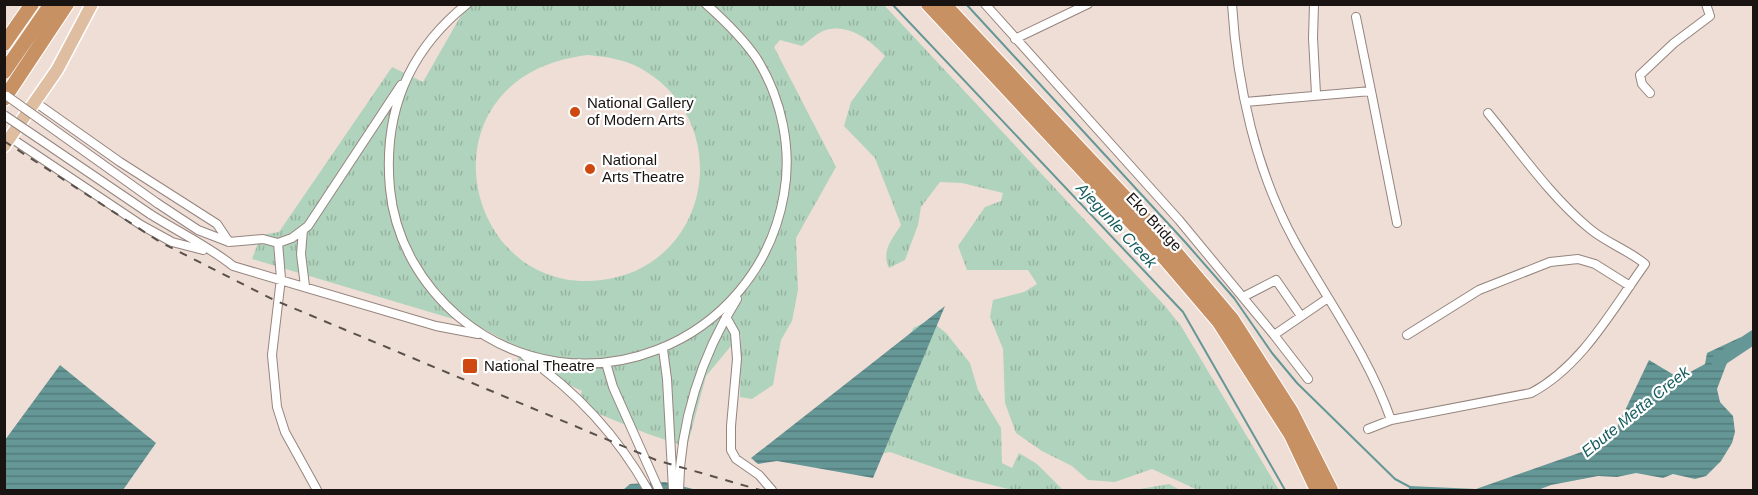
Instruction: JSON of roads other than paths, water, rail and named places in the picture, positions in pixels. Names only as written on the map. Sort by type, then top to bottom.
[{"type":"highway","points":[[4,44],[32,4]]},
{"type":"highway","points":[[4,72],[51,4]]},
{"type":"highway","points":[[5,97],[67,4]]},
{"type":"highway","name":"Eko Bridge","points":[[928,4],[1153,245],[1219,322],[1291,435],[1317,490]]},
{"type":"highway","name":"Eko Bridge","points":[[944,4],[1166,241],[1232,319],[1291,411],[1331,490]]},
{"type":"main road","points":[[8,142],[71,46],[92,4]]},
{"type":"street","points":[[447,21],[456,4]]},
{"type":"street","points":[[5,97],[198,230],[229,242],[262,239],[278,243],[303,230],[404,82],[428,42],[467,4]]},
{"type":"street","points":[[673,490],[675,467],[704,364],[726,317],[766,254],[780,219],[787,176],[784,130],[769,82],[757,59],[734,29],[706,4]]},
{"type":"street","points":[[984,4],[1179,220],[1308,379]]},
{"type":"street","points":[[1015,39],[1088,4]]},
{"type":"street","points":[[1232,4],[1238,71],[1245,102],[1258,149],[1283,217],[1378,383],[1391,420]]},
{"type":"street","points":[[1314,4],[1313,46],[1316,94]]},
{"type":"street","points":[[1650,93],[1642,84],[1640,75],[1674,43],[1710,16],[1706,4]]},
{"type":"street","points":[[1356,17],[1397,224]]},
{"type":"street","points":[[404,82],[390,146],[393,215],[413,263],[445,304],[480,334]]},
{"type":"street","points":[[1245,102],[1371,91]]},
{"type":"street","points":[[35,102],[129,168],[217,224],[229,242]]},
{"type":"street","points":[[1368,429],[1391,420],[1531,393],[1541,388],[1587,346],[1645,264],[1605,240],[1580,219],[1516,150],[1488,113]]},
{"type":"street","points":[[4,115],[150,214],[204,248],[219,254],[233,266],[281,278],[436,326],[480,334],[519,351],[567,362],[606,363],[663,349],[708,323],[745,287]]},
{"type":"street","points":[[8,142],[172,242],[219,254]]},
{"type":"street","points":[[303,230],[301,254],[305,286]]},
{"type":"street","points":[[278,243],[281,278],[272,355],[277,407],[285,432],[317,490]]},
{"type":"street","points":[[1407,335],[1479,290],[1550,262],[1578,259],[1595,264],[1630,286]]},
{"type":"street","points":[[1243,297],[1276,280],[1301,316]]},
{"type":"street","points":[[1274,335],[1328,298]]},
{"type":"street","points":[[726,317],[735,333],[737,359],[731,450],[736,459],[759,476],[772,490]]},
{"type":"street","points":[[663,349],[679,490]]},
{"type":"street","points":[[519,351],[557,378],[624,450],[648,490]]},
{"type":"street","points":[[606,363],[613,387],[659,490]]},
{"type":"water","points":[[945,306],[873,478],[777,461],[758,464],[751,458]]},
{"type":"water","points":[[1741,337],[1733,347],[1717,389],[1720,402],[1733,416],[1735,432],[1732,443],[1721,461],[1706,476],[1695,479],[1673,474],[1663,478],[1636,473],[1617,477],[1598,476],[1551,485],[1538,490],[1409,490],[1409,486],[1476,489],[1610,442],[1649,360],[1679,378],[1705,364],[1707,353]]},
{"type":"water","points":[[60,365],[156,443],[123,490],[5,490],[5,440]]},
{"type":"water","points":[[665,482],[697,490],[623,490],[630,484]]},
{"type":"waterway","name":"Ajegunle Creek","points":[[892,4],[1183,312],[1285,490]]},
{"type":"waterway","points":[[966,4],[1186,243],[1234,298],[1272,353],[1297,383],[1395,479],[1410,487]]},
{"type":"waterway","name":"Ebute Metta Creek","points":[[1718,361],[1754,337]]},
{"type":"railway","points":[[4,141],[160,242],[274,300],[656,460],[760,490]]},
{"type":"place","name":"National Gallery of Modern Arts","points":[[575,112]]},
{"type":"place","name":"National Arts Theatre","points":[[590,169]]},
{"type":"place","name":"National Theatre","points":[[470,366]]}]
